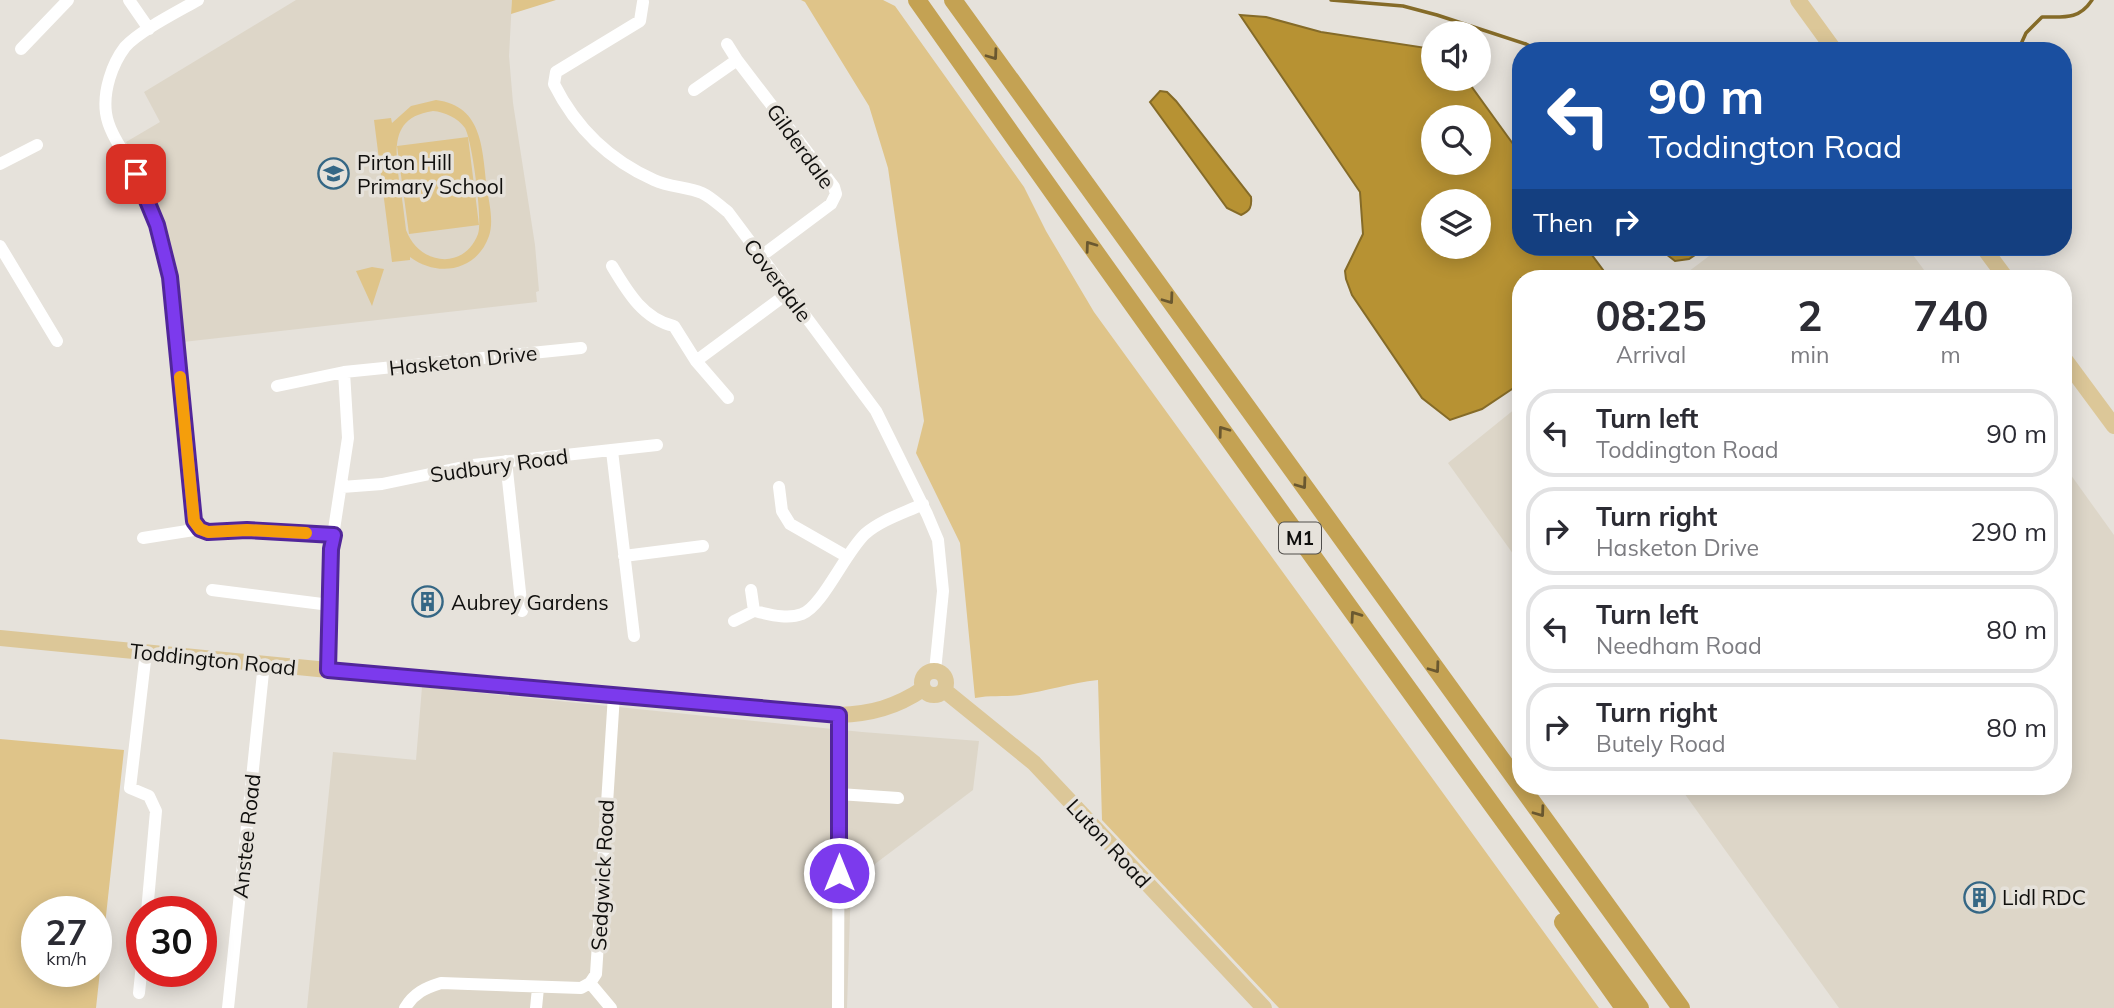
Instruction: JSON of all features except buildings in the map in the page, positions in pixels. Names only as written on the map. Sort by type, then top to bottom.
[{"type":"highway","name":"M1","points":[[917,0],[1018,146],[1380,651],[1640,1008]]},
{"type":"highway","name":"M1","points":[[953,0],[1512,774]]},
{"type":"highway","points":[[1380,651],[1460,778],[1624,1008]]},
{"type":"highway","name":"M1","points":[[1527,795],[1681,1008]]},
{"type":"main road","points":[[1798,0],[1828,42]]},
{"type":"main road","points":[[2072,369],[2114,426]]},
{"type":"main road","name":"Toddington Road","points":[[0,638],[839,715],[882,710],[905,701],[923,689]]},
{"type":"main road","points":[[935,671],[944,677],[944,690],[933,696],[923,689],[921,682],[925,675],[935,671]]},
{"type":"main road","name":"Luton Road","points":[[944,690],[1034,763],[1264,1008]]},
{"type":"street","points":[[21,49],[68,0]]},
{"type":"street","points":[[129,0],[149,29]]},
{"type":"street","points":[[198,0],[126,45],[113,66],[106,90],[105,112],[110,128],[136,174],[157,225],[170,277],[194,521],[200,529]]},
{"type":"street","name":"Coverdale","points":[[643,2],[640,21],[556,72],[554,84],[562,102],[600,148],[614,159],[656,182],[703,193],[728,212],[876,411],[923,504],[937,540],[943,591],[935,671]]},
{"type":"street","points":[[694,90],[737,60],[727,44]]},
{"type":"street","name":"Gilderdale","points":[[737,60],[834,187],[836,194],[831,204],[760,257]]},
{"type":"street","points":[[0,164],[37,145]]},
{"type":"street","points":[[0,246],[57,341]]},
{"type":"street","points":[[612,266],[632,298],[646,312],[663,324],[674,326],[696,360],[728,398]]},
{"type":"street","points":[[696,360],[788,293]]},
{"type":"street","name":"Hasketon Drive","points":[[277,386],[344,372],[581,348]]},
{"type":"street","points":[[328,670],[331,549],[348,438],[344,372]]},
{"type":"street","name":"Sudbury Road","points":[[342,487],[382,484],[454,468],[657,444]]},
{"type":"street","points":[[612,451],[634,636]]},
{"type":"street","points":[[506,461],[522,611]]},
{"type":"street","points":[[779,487],[782,511],[790,524],[846,556]]},
{"type":"street","points":[[734,621],[754,611],[788,616],[804,613],[825,591],[846,556],[867,532],[923,504]]},
{"type":"street","points":[[144,538],[200,529],[208,532],[247,530],[334,535]]},
{"type":"street","points":[[624,556],[703,547]]},
{"type":"street","points":[[212,590],[330,605]]},
{"type":"street","points":[[751,590],[754,611]]},
{"type":"street","points":[[146,652],[130,788],[149,796],[156,811],[149,896]]},
{"type":"street","name":"Anstee Road","points":[[229,1008],[264,663]]},
{"type":"street","name":"Sedgwick Road","points":[[590,983],[598,966],[614,695]]},
{"type":"street","points":[[838,1008],[839,715]]},
{"type":"street","points":[[839,793],[898,798]]},
{"type":"street","points":[[405,1008],[414,996],[425,988],[441,983],[581,988],[590,983],[611,1008]]},
{"type":"street","points":[[139,993],[140,987]]},
{"type":"street","points":[[536,1008],[538,988]]},
{"type":"shaded area","name":"Pirton Hill Primary School","points":[[296,0],[512,0],[509,56],[513,103],[535,245],[539,291],[536,292],[537,302],[183,342],[166,234],[147,180],[126,142],[160,122],[144,92]]},
{"type":"shaded area","points":[[512,0],[556,0],[511,14]]},
{"type":"shaded area","points":[[801,0],[883,0],[895,6],[1024,187],[1046,231],[1094,312],[1599,1008],[1279,1008],[1102,820],[1098,680],[1020,695],[975,698],[960,543],[916,453],[924,421],[888,168],[869,106],[805,2]]},
{"type":"shaded area","points":[[1240,15],[1266,17],[1321,32],[1421,47],[1421,91],[1475,91],[1485,105],[1421,105],[1421,175],[1491,175],[1491,114],[1512,143],[1512,256],[1593,256],[1603,270],[1512,270],[1512,389],[1482,409],[1450,420],[1422,398],[1352,295],[1345,271],[1363,234],[1360,192]]},
{"type":"shaded area","points":[[1160,91],[1167,92],[1176,101],[1251,197],[1251,206],[1246,212],[1241,215],[1227,208],[1150,102]]},
{"type":"shaded area","points":[[436,100],[452,104],[464,111],[478,132],[491,224],[489,236],[476,257],[456,268],[432,268],[410,257],[410,260],[392,262],[374,120],[391,118],[392,123],[411,106]],"holes":[[[433,111],[455,118],[465,128],[474,163],[479,214],[478,234],[471,246],[463,254],[442,259],[421,251],[406,230],[397,157],[397,146],[403,127],[419,114]]]},
{"type":"shaded area","points":[[468,137],[479,225],[409,234],[397,146]]},
{"type":"shaded area","points":[[1669,256],[1694,256],[1689,259],[1675,261]]},
{"type":"shaded area","points":[[1709,256],[1914,256],[1924,270],[1691,270]]},
{"type":"shaded area","points":[[372,267],[384,269],[372,306],[356,271]]},
{"type":"shaded area","points":[[1512,411],[1512,552],[1448,463]]},
{"type":"shaded area","name":"Lidl RDC","points":[[2072,477],[2114,535],[2114,1008],[1839,1008],[1685,795],[2072,795]]},
{"type":"shaded area","points":[[422,687],[862,732],[979,741],[973,790],[851,882],[847,1008],[307,1008],[333,752],[416,760]]},
{"type":"shaded area","points":[[0,739],[124,750],[108,896],[21,896],[21,987],[98,987],[96,1008],[0,1008]]},
{"type":"waterway","points":[[1331,0],[1403,6],[1520,42]]},
{"type":"waterway","points":[[2022,42],[2026,33],[2042,17],[2076,14],[2092,0]]},
{"type":"slow traffic","points":[[180,377],[194,521],[200,529],[208,532],[247,530],[306,533]]},
{"type":"place","name":"Pirton Hill Primary School","points":[[334,174]]},
{"type":"place","name":"Aubrey Gardens","points":[[428,602]]},
{"type":"place","name":"Lidl RDC","points":[[1979,897]]},
{"type":"route","points":[[136,174],[157,225],[170,277],[194,521],[200,529],[208,532],[247,530],[334,535],[331,549],[328,670],[839,715],[839,873]]}]
